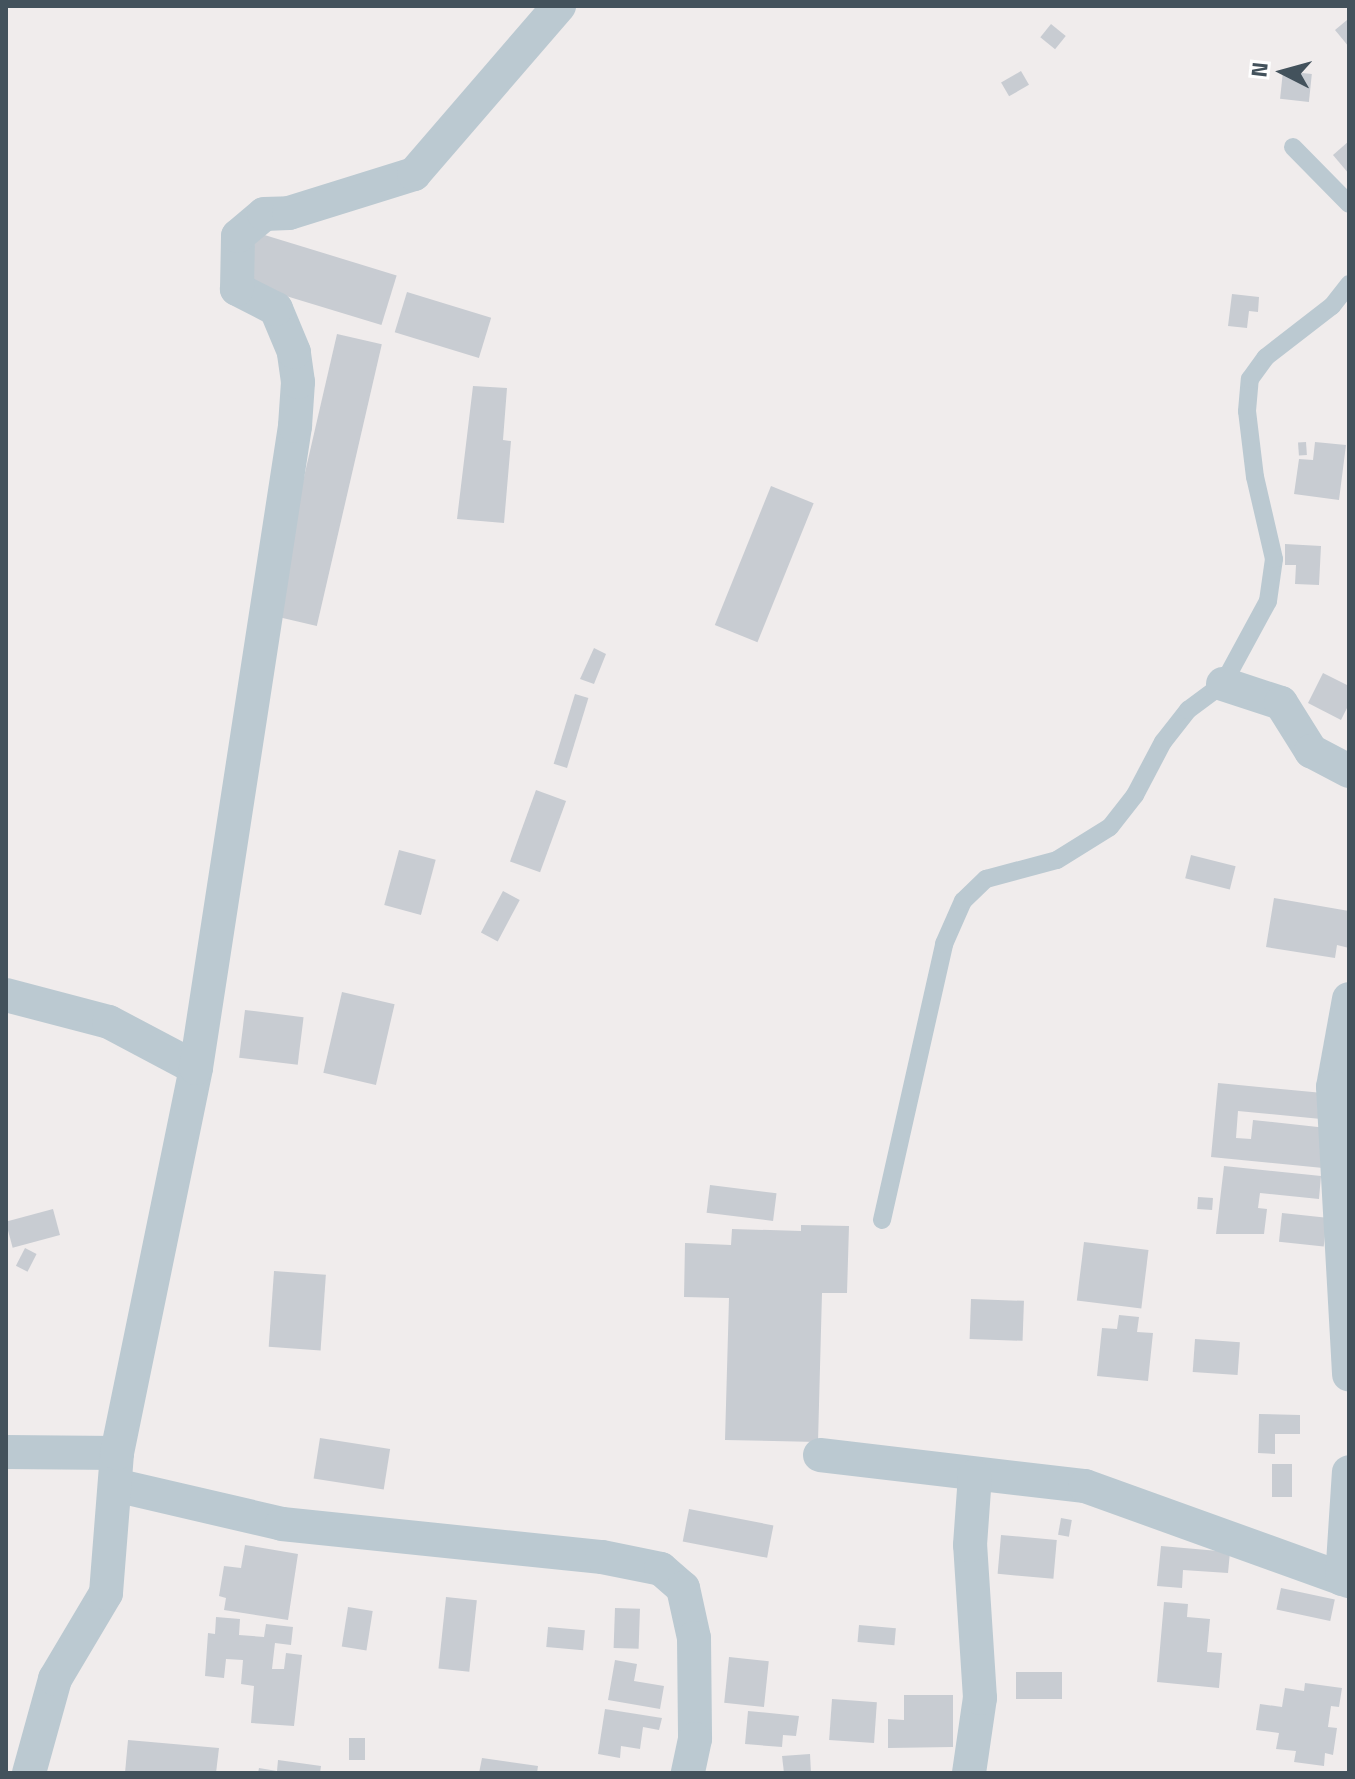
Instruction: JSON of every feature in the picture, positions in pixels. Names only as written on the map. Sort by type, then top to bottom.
[{"type":"street","points":[[29,1773],[55,1679],[106,1593],[116,1469],[196,1068],[272,586],[298,382],[294,352],[276,309],[237,289],[238,236],[264,214],[289,213],[414,174],[559,6]]},
{"type":"street","points":[[1223,684],[1281,703],[1311,751],[1349,771]]},
{"type":"street","points":[[6,995],[109,1022],[196,1068]]},
{"type":"street","points":[[1349,999],[1333,1087],[1349,1375]]},
{"type":"street","points":[[6,1452],[116,1469],[282,1524],[602,1557],[661,1569],[683,1588],[694,1638],[695,1739],[688,1773]]},
{"type":"street","points":[[820,1455],[975,1476],[1085,1486],[1345,1580],[1349,1472]]},
{"type":"street","points":[[969,1773],[980,1698],[970,1545],[975,1476]]},
{"type":"lane","points":[[1293,147],[1349,204]]},
{"type":"lane","points":[[882,1220],[944,944],[963,901],[986,879],[1057,860],[1110,827],[1135,795],[1163,742],[1188,710],[1223,684],[1268,601],[1274,559],[1255,477],[1247,411],[1250,379],[1266,357],[1332,306],[1349,284]]},
{"type":"building","points":[[1347,20],[1349,22],[1349,47],[1335,30]]},
{"type":"building","points":[[1051,24],[1066,36],[1055,49],[1040,37]]},
{"type":"building","points":[[1021,71],[1029,85],[1009,96],[1001,82]]},
{"type":"building","points":[[1283,71],[1312,74],[1309,102],[1280,99]]},
{"type":"building","points":[[1349,141],[1349,174],[1333,155]]},
{"type":"building","points":[[258,233],[397,275],[381,325],[243,283]]},
{"type":"building","points":[[407,292],[491,318],[479,358],[395,332]]},
{"type":"building","points":[[1232,294],[1259,297],[1258,312],[1249,311],[1247,328],[1228,326]]},
{"type":"building","points":[[337,334],[382,344],[317,626],[272,616]]},
{"type":"building","points":[[473,386],[507,388],[503,440],[511,441],[504,523],[457,519]]},
{"type":"building","points":[[1306,442],[1307,455],[1299,456],[1298,443]]},
{"type":"building","points":[[1315,442],[1346,445],[1339,500],[1294,494],[1299,459],[1313,460]]},
{"type":"building","points":[[771,486],[814,503],[757,642],[715,625]]},
{"type":"building","points":[[1285,544],[1321,546],[1319,585],[1295,584],[1296,565],[1285,565]]},
{"type":"building","points":[[594,648],[606,654],[594,684],[580,679]]},
{"type":"building","points":[[1323,673],[1349,686],[1349,704],[1341,720],[1308,703]]},
{"type":"building","points":[[575,694],[588,698],[567,768],[554,764]]},
{"type":"building","points":[[536,790],[566,801],[540,872],[510,861]]},
{"type":"building","points":[[399,850],[436,860],[421,915],[384,905]]},
{"type":"building","points":[[1191,855],[1236,866],[1230,889],[1185,878]]},
{"type":"building","points":[[503,891],[520,900],[498,941],[481,932]]},
{"type":"building","points":[[1274,898],[1349,911],[1349,948],[1337,945],[1335,958],[1266,947]]},
{"type":"building","points":[[342,992],[395,1004],[376,1085],[323,1073]]},
{"type":"building","points":[[245,1010],[304,1017],[298,1065],[239,1058]]},
{"type":"building","points":[[1218,1083],[1323,1093],[1321,1119],[1238,1111],[1236,1138],[1251,1139],[1253,1120],[1327,1128],[1323,1168],[1211,1157]]},
{"type":"building","points":[[1224,1166],[1321,1176],[1319,1199],[1260,1193],[1258,1208],[1267,1209],[1264,1234],[1216,1234]]},
{"type":"building","points":[[710,1185],[777,1193],[773,1221],[707,1213]]},
{"type":"building","points":[[1198,1197],[1213,1198],[1212,1210],[1197,1209]]},
{"type":"building","points":[[53,1209],[60,1235],[13,1248],[6,1222]]},
{"type":"building","points":[[1282,1213],[1327,1218],[1324,1247],[1279,1242]]},
{"type":"building","points":[[801,1225],[849,1226],[847,1293],[822,1293],[818,1442],[725,1440],[729,1298],[684,1297],[685,1243],[731,1245],[732,1229],[801,1231]]},
{"type":"building","points":[[1084,1242],[1149,1250],[1141,1308],[1077,1301]]},
{"type":"building","points":[[25,1248],[37,1254],[28,1272],[16,1266]]},
{"type":"building","points":[[274,1271],[326,1275],[321,1350],[269,1347]]},
{"type":"building","points":[[971,1299],[1024,1301],[1023,1341],[970,1339]]},
{"type":"building","points":[[1119,1315],[1139,1317],[1137,1332],[1153,1333],[1148,1381],[1097,1376],[1102,1328],[1117,1329]]},
{"type":"building","points":[[1195,1339],[1240,1342],[1238,1375],[1193,1372]]},
{"type":"building","points":[[1259,1414],[1300,1415],[1300,1434],[1275,1434],[1275,1454],[1258,1453]]},
{"type":"building","points":[[320,1438],[390,1449],[384,1490],[314,1478]]},
{"type":"building","points":[[1272,1464],[1292,1464],[1292,1497],[1272,1497]]},
{"type":"building","points":[[689,1509],[773,1525],[767,1558],[683,1541]]},
{"type":"building","points":[[1061,1518],[1072,1520],[1069,1537],[1058,1535]]},
{"type":"building","points":[[1001,1535],[1057,1540],[1053,1579],[998,1574]]},
{"type":"building","points":[[245,1545],[298,1554],[288,1620],[224,1610],[226,1598],[219,1596],[224,1566],[241,1568]]},
{"type":"building","points":[[1161,1546],[1230,1552],[1228,1573],[1183,1570],[1182,1588],[1157,1586]]},
{"type":"building","points":[[1281,1588],[1335,1599],[1330,1621],[1276,1610]]},
{"type":"building","points":[[446,1597],[477,1600],[469,1672],[438,1669]]},
{"type":"building","points":[[1164,1602],[1188,1604],[1187,1617],[1210,1619],[1207,1652],[1222,1653],[1219,1688],[1157,1682]]},
{"type":"building","points":[[348,1607],[373,1611],[366,1650],[342,1647]]},
{"type":"building","points":[[615,1608],[640,1609],[639,1649],[614,1648]]},
{"type":"building","points":[[216,1617],[240,1619],[239,1635],[264,1637],[266,1624],[293,1627],[291,1645],[275,1643],[272,1669],[284,1669],[286,1653],[302,1655],[294,1726],[251,1723],[254,1686],[241,1684],[243,1660],[226,1659],[224,1678],[205,1676],[208,1633],[215,1634]]},
{"type":"building","points":[[859,1625],[896,1628],[894,1645],[858,1642]]},
{"type":"building","points":[[548,1627],[585,1630],[583,1650],[546,1647]]},
{"type":"building","points":[[729,1657],[769,1661],[764,1707],[724,1703]]},
{"type":"building","points":[[615,1660],[637,1664],[634,1681],[664,1686],[660,1709],[608,1700]]},
{"type":"building","points":[[1016,1672],[1062,1672],[1062,1699],[1016,1699]]},
{"type":"building","points":[[1305,1683],[1342,1688],[1339,1707],[1331,1706],[1328,1727],[1337,1728],[1333,1755],[1325,1753],[1324,1766],[1294,1762],[1296,1751],[1276,1749],[1279,1733],[1256,1730],[1260,1704],[1282,1707],[1285,1688],[1304,1691]]},
{"type":"building","points":[[904,1695],[953,1695],[953,1747],[888,1748],[888,1719],[904,1720]]},
{"type":"building","points":[[832,1699],[877,1702],[874,1743],[829,1740]]},
{"type":"building","points":[[605,1709],[662,1718],[659,1730],[643,1727],[640,1749],[621,1746],[620,1758],[598,1754]]},
{"type":"building","points":[[748,1711],[799,1716],[796,1736],[783,1735],[782,1747],[745,1744]]},
{"type":"building","points":[[349,1738],[365,1738],[365,1760],[349,1760]]},
{"type":"building","points":[[128,1740],[219,1748],[216,1773],[125,1773]]},
{"type":"building","points":[[810,1754],[811,1773],[784,1773],[782,1756]]},
{"type":"building","points":[[482,1758],[538,1766],[537,1773],[479,1773]]},
{"type":"building","points":[[278,1760],[321,1766],[320,1773],[258,1773],[259,1768],[277,1771]]}]
